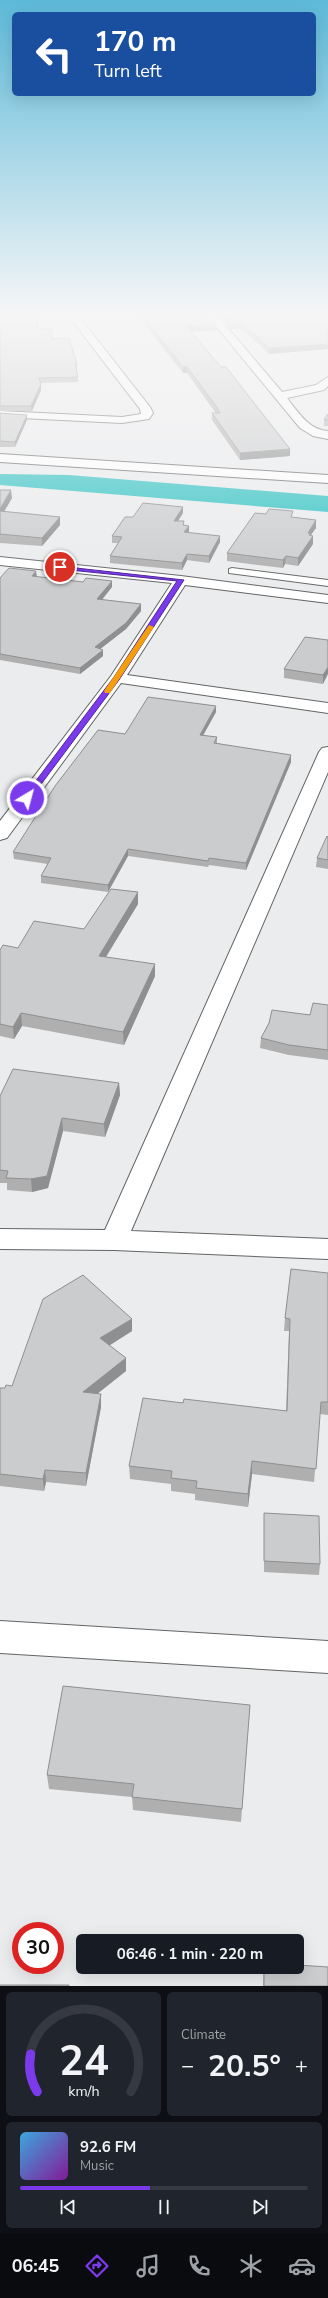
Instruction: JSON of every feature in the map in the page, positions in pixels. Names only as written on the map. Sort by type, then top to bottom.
[{"type":"street","points":[[0,414],[122,420],[145,417],[147,413],[144,407]]},
{"type":"street","points":[[289,407],[304,426],[317,434],[328,435]]},
{"type":"street","points":[[0,458],[328,479]]},
{"type":"street","points":[[0,561],[181,580],[328,599]]},
{"type":"street","points":[[0,834],[117,678],[181,580]]},
{"type":"street","points":[[117,678],[328,708]]},
{"type":"street","points":[[114,1240],[328,752]]},
{"type":"street","points":[[0,1239],[114,1240],[328,1248]]},
{"type":"street","points":[[0,1637],[328,1657]]},
{"type":"lane","points":[[232,570],[328,583]]},
{"type":"water","points":[[0,474],[69,475],[328,496],[328,512],[0,485]]},
{"type":"building","points":[[216,407],[257,407],[290,449],[240,453],[212,413],[220,413]]},
{"type":"building","points":[[0,413],[27,415],[15,442],[0,441]]},
{"type":"building","points":[[328,414],[328,420],[324,419]]},
{"type":"building","points":[[0,490],[11,490],[0,509]]},
{"type":"building","points":[[143,503],[183,507],[174,521],[184,521],[183,525],[189,526],[184,532],[220,536],[209,556],[187,554],[182,563],[110,556],[122,537],[112,536],[125,517],[133,517]]},
{"type":"building","points":[[269,509],[293,511],[291,517],[316,520],[308,533],[310,534],[309,535],[313,536],[298,558],[286,556],[283,560],[227,553],[255,513],[266,514]]},
{"type":"building","points":[[0,511],[60,517],[42,538],[0,534]]},
{"type":"building","points":[[9,568],[36,571],[32,576],[83,582],[86,578],[112,581],[97,599],[141,604],[126,623],[95,647],[103,650],[80,668],[0,654],[0,578]]},
{"type":"building","points":[[305,637],[328,640],[328,667],[323,675],[284,669]]},
{"type":"building","points":[[148,697],[216,706],[200,735],[217,737],[214,743],[291,755],[246,863],[209,858],[208,861],[128,849],[108,885],[41,876],[51,858],[13,852],[55,786],[98,730],[125,734]]},
{"type":"building","points":[[327,836],[328,860],[317,858]]},
{"type":"building","points":[[111,889],[138,892],[99,956],[155,964],[123,1032],[21,1013],[13,1027],[0,1024],[0,950],[3,945],[18,948],[34,921],[84,929]]},
{"type":"building","points":[[313,1003],[328,1005],[328,1050],[289,1045],[261,1038],[269,1023],[272,1010],[310,1015]]},
{"type":"building","points":[[13,1069],[119,1083],[104,1124],[62,1118],[47,1176],[31,1179],[6,1178],[8,1171],[0,1170],[0,1096]]},
{"type":"building","points":[[291,1269],[328,1273],[328,1402],[321,1402],[316,1469],[252,1461],[248,1494],[196,1488],[197,1481],[171,1478],[172,1471],[129,1466],[143,1398],[183,1403],[184,1399],[287,1411],[290,1319],[285,1318]]},
{"type":"building","points":[[83,1275],[132,1319],[100,1338],[126,1358],[83,1392],[101,1394],[86,1473],[45,1470],[43,1479],[0,1474],[0,1388],[5,1388],[6,1385],[12,1386],[43,1299]]},
{"type":"building","points":[[264,1513],[319,1516],[320,1564],[264,1561]]},
{"type":"building","points":[[63,1686],[250,1705],[242,1809],[132,1797],[134,1784],[47,1775]]},
{"type":"building","points":[[304,1965],[328,1967],[328,1986],[264,1986],[264,1974],[304,1974]]},
{"type":"building","points":[[69,1985],[69,1986],[0,1986]]},
{"type":"slow traffic","points":[[108,691],[151,627]]},
{"type":"route","points":[[27,798],[117,678],[181,580],[60,567]]}]
